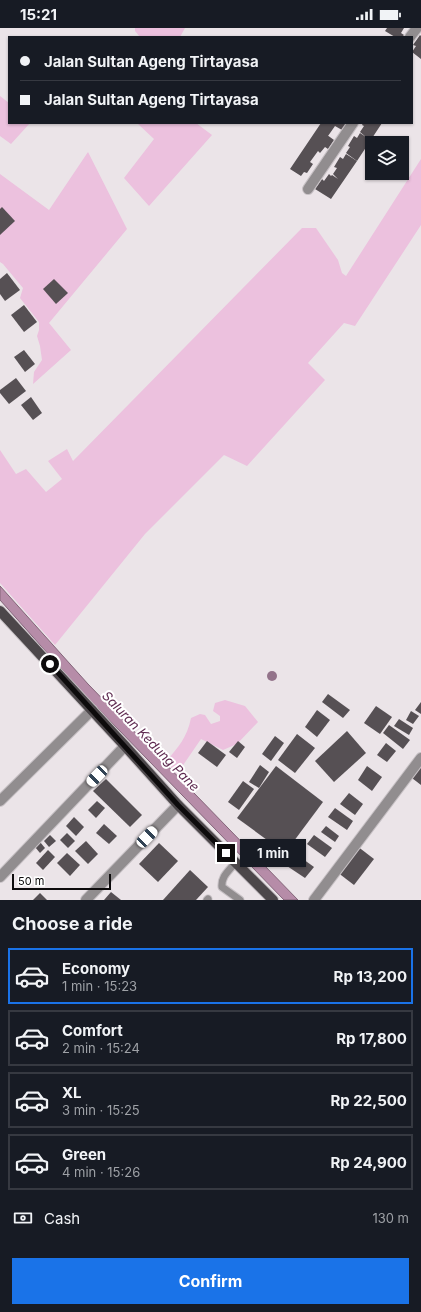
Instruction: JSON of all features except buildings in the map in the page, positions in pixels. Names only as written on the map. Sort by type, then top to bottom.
[{"type":"main road","points":[[0,611],[178,805],[273,900]]},
{"type":"street","points":[[308,189],[352,124]]},
{"type":"street","points":[[0,800],[92,710]]},
{"type":"street","points":[[0,877],[125,746]]},
{"type":"street","points":[[314,900],[421,758]]},
{"type":"street","points":[[86,900],[178,805]]},
{"type":"lane","points":[[235,863],[223,877],[222,887],[240,900]]},
{"type":"shaded area","points":[[135,28],[185,28],[181,36],[139,36],[135,31]]},
{"type":"shaded area","points":[[0,96],[8,102],[8,124],[29,124],[11,144],[0,136]]},
{"type":"shaded area","points":[[138,124],[197,124],[212,135],[149,206],[124,178],[154,139]]},
{"type":"shaded area","points":[[88,152],[127,229],[49,323],[71,350],[33,384],[34,372],[42,360],[37,336],[39,322],[20,298],[23,288],[0,262],[0,174],[49,210]]},
{"type":"shaded area","points":[[421,159],[421,225],[355,326],[344,323],[308,363],[325,380],[247,466],[224,455],[145,534],[55,645],[0,583],[0,450],[16,474],[26,469],[46,492],[62,479],[48,461],[67,449],[73,461],[302,228],[316,228],[338,260],[342,273],[346,276],[408,180],[409,180]]},
{"type":"shaded area","points":[[0,586],[88,684],[298,900],[284,900],[81,691],[0,600]]},
{"type":"shaded area","points":[[225,700],[245,706],[258,722],[237,744],[223,750],[201,739],[177,774],[166,762],[184,737],[191,718],[200,714],[205,715],[211,724],[220,721],[220,716],[213,711],[215,703]]},
{"type":"route","points":[[50,664],[178,805],[226,853]]},
{"type":"water label","name":"Saluran Kedung Pane","points":[[151,741]]}]
